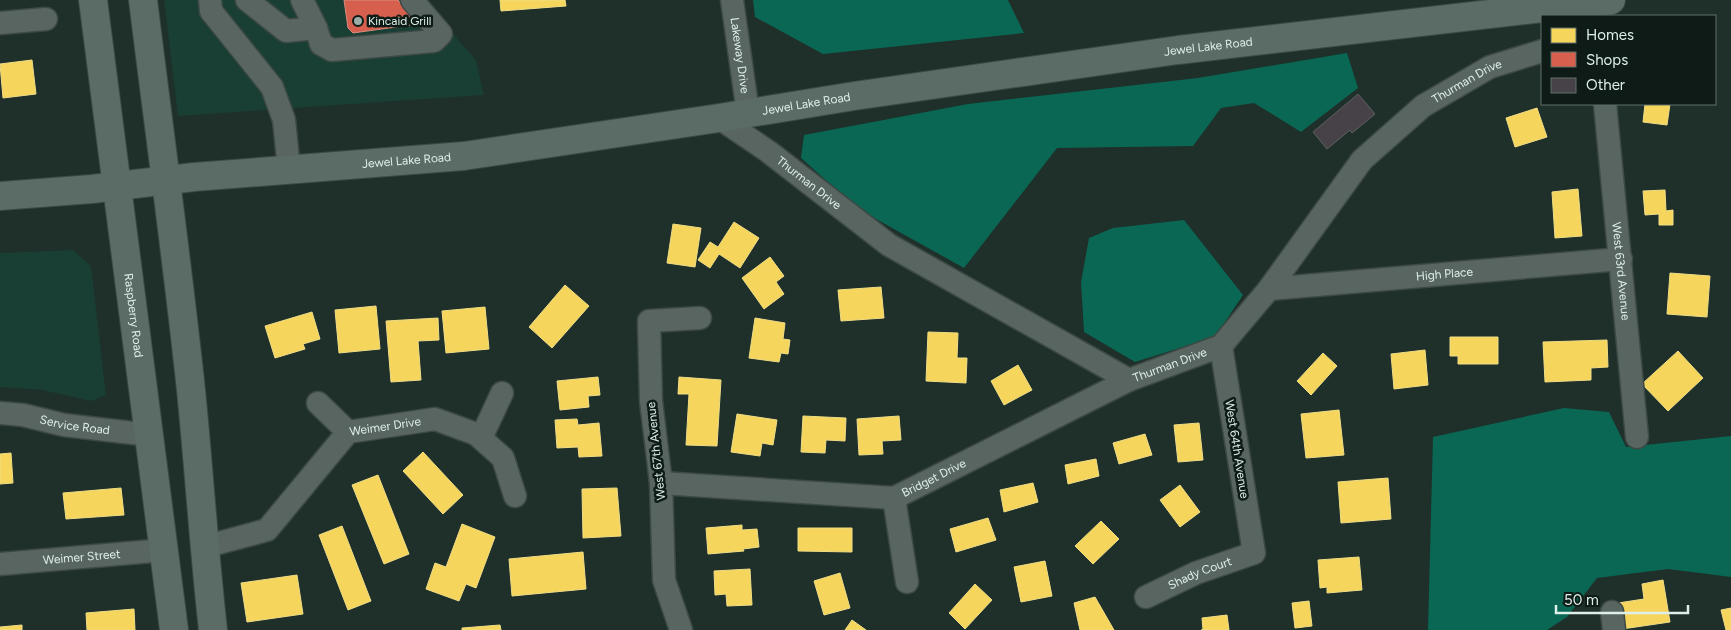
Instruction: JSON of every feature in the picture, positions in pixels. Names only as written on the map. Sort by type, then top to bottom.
[{"type":"main road","name":"Raspberry Road","points":[[93,0],[174,630]]},
{"type":"main road","points":[[143,0],[191,390],[213,630]]},
{"type":"main road","name":"Jewel Lake Road","points":[[0,196],[166,180],[464,156],[854,96],[1178,50],[1589,7]]},
{"type":"street","points":[[210,0],[211,11],[272,87],[284,120],[289,170]]},
{"type":"street","points":[[248,0],[286,31],[316,28]]},
{"type":"street","points":[[302,0],[316,28],[321,44],[332,50],[434,41],[441,34],[412,0]]},
{"type":"street","name":"Lakeway Drive","points":[[732,0],[748,112]]},
{"type":"street","points":[[0,23],[46,19]]},
{"type":"street","name":"Thurman Drive","points":[[719,118],[769,152],[889,245],[1129,380],[1221,346],[1269,289],[1362,160],[1423,106],[1490,68],[1541,50]]},
{"type":"street","name":"West 63rd Avenue","points":[[1605,105],[1637,437]]},
{"type":"street","name":"High Place","points":[[1269,289],[1621,259]]},
{"type":"street","name":"West 67th Avenue","points":[[681,630],[664,580],[661,483],[651,401],[648,321],[700,318]]},
{"type":"street","name":"West 64th Avenue","points":[[1221,346],[1254,553]]},
{"type":"street","name":"Bridget Drive","points":[[661,483],[894,498],[1129,380]]},
{"type":"street","points":[[481,438],[502,393]]},
{"type":"street","points":[[318,404],[348,432]]},
{"type":"street","name":"Service Road","points":[[0,413],[23,415],[64,425],[150,435]]},
{"type":"street","name":"Weimer Drive","points":[[204,547],[267,530],[348,432],[435,418],[476,434],[503,458],[515,496]]},
{"type":"street","points":[[894,498],[908,582]]},
{"type":"street","name":"Weimer Street","points":[[0,564],[165,550]]},
{"type":"street","name":"Shady Court","points":[[1146,598],[1196,573],[1254,553]]},
{"type":"shaded area","points":[[164,0],[423,0],[476,60],[484,95],[178,116]]},
{"type":"shaded area","points":[[73,250],[91,266],[106,395],[91,401],[42,390],[0,387],[0,253]]},
{"type":"green space","points":[[753,0],[1008,0],[1024,33],[823,54],[755,17]]},
{"type":"green space","points":[[1347,53],[1358,88],[1301,132],[1254,103],[1221,108],[1193,146],[1057,148],[964,268],[858,209],[801,158],[804,135],[968,104],[1198,78]]},
{"type":"green space","points":[[1184,220],[1243,295],[1215,337],[1135,362],[1084,332],[1081,282],[1089,238],[1113,228]]},
{"type":"green space","points":[[1564,408],[1609,412],[1626,447],[1731,436],[1731,577],[1668,569],[1597,578],[1567,617],[1547,630],[1428,630],[1433,437]]},
{"type":"building: Homes","points":[[500,0],[565,0],[566,6],[501,11]]},
{"type":"building: Homes","points":[[32,60],[36,94],[3,98],[0,64]]},
{"type":"building: Homes","points":[[1645,105],[1670,105],[1667,125],[1643,122]]},
{"type":"building: Homes","points":[[1537,108],[1547,137],[1515,147],[1506,118]]},
{"type":"building: Homes","points":[[1578,189],[1582,236],[1555,238],[1552,192]]},
{"type":"building: Homes","points":[[1665,190],[1666,211],[1673,210],[1673,225],[1659,225],[1659,214],[1645,215],[1643,191]]},
{"type":"building: Homes","points":[[734,222],[759,238],[740,268],[719,254],[710,268],[698,260],[710,242],[718,247]]},
{"type":"building: Homes","points":[[673,224],[701,228],[695,267],[667,263]]},
{"type":"building: Homes","points":[[770,257],[784,276],[776,282],[784,294],[764,309],[742,278]]},
{"type":"building: Homes","points":[[1670,273],[1710,276],[1707,317],[1667,314]]},
{"type":"building: Homes","points":[[565,285],[589,306],[552,348],[529,327]]},
{"type":"building: Homes","points":[[881,287],[884,318],[841,321],[838,290]]},
{"type":"building: Homes","points":[[376,306],[380,349],[339,353],[335,310]]},
{"type":"building: Homes","points":[[485,307],[489,349],[446,353],[442,311]]},
{"type":"building: Homes","points":[[312,312],[320,339],[303,344],[305,349],[275,358],[265,326]]},
{"type":"building: Homes","points":[[438,318],[439,340],[418,341],[421,380],[391,382],[386,321]]},
{"type":"building: Homes","points":[[755,318],[785,323],[783,339],[790,340],[788,354],[781,353],[779,362],[749,358]]},
{"type":"building: Homes","points":[[928,332],[958,333],[957,358],[967,358],[966,383],[926,381]]},
{"type":"building: Homes","points":[[1450,337],[1498,337],[1498,364],[1458,364],[1458,356],[1450,356]]},
{"type":"building: Homes","points":[[1607,340],[1608,367],[1591,368],[1591,380],[1545,382],[1543,342]]},
{"type":"building: Homes","points":[[1425,350],[1428,385],[1394,389],[1391,354]]},
{"type":"building: Homes","points":[[1678,351],[1703,378],[1668,411],[1642,384]]},
{"type":"building: Homes","points":[[1323,353],[1337,366],[1311,395],[1297,381]]},
{"type":"building: Homes","points":[[1018,365],[1032,390],[1004,405],[991,381]]},
{"type":"building: Homes","points":[[598,377],[600,395],[588,396],[589,407],[560,410],[557,381]]},
{"type":"building: Homes","points":[[679,377],[721,380],[717,446],[686,445],[689,394],[678,394]]},
{"type":"building: Homes","points":[[1339,410],[1344,455],[1306,458],[1301,414]]},
{"type":"building: Homes","points":[[737,414],[777,420],[773,445],[762,443],[760,456],[731,452]]},
{"type":"building: Homes","points":[[803,416],[846,418],[845,441],[826,440],[825,453],[801,452]]},
{"type":"building: Homes","points":[[899,416],[901,440],[882,441],[883,454],[859,455],[857,419]]},
{"type":"building: Homes","points":[[577,419],[578,425],[599,423],[602,456],[579,457],[578,447],[557,448],[555,420]]},
{"type":"building: Homes","points":[[1199,423],[1203,460],[1178,462],[1174,425]]},
{"type":"building: Homes","points":[[1145,434],[1152,455],[1119,464],[1113,443]]},
{"type":"building: Homes","points":[[423,452],[463,495],[443,514],[403,471]]},
{"type":"building: Homes","points":[[11,453],[13,483],[0,484],[0,454]]},
{"type":"building: Homes","points":[[1096,459],[1099,476],[1068,484],[1065,465]]},
{"type":"building: Homes","points":[[378,475],[409,554],[384,564],[352,485]]},
{"type":"building: Homes","points":[[1388,478],[1391,519],[1341,523],[1338,482]]},
{"type":"building: Homes","points":[[1033,483],[1038,502],[1004,512],[1000,490]]},
{"type":"building: Homes","points":[[1180,485],[1200,512],[1180,527],[1160,500]]},
{"type":"building: Homes","points":[[121,488],[124,515],[66,519],[63,493]]},
{"type":"building: Homes","points":[[617,488],[621,536],[583,538],[582,489]]},
{"type":"building: Homes","points":[[988,518],[996,540],[956,552],[950,529]]},
{"type":"building: Homes","points":[[1101,521],[1119,539],[1093,564],[1075,546]]},
{"type":"building: Homes","points":[[462,524],[495,537],[476,588],[466,584],[459,601],[426,589],[435,563],[446,567]]},
{"type":"building: Homes","points":[[742,525],[742,530],[757,529],[759,547],[743,549],[744,551],[708,554],[706,528]]},
{"type":"building: Homes","points":[[342,526],[371,601],[348,610],[319,535]]},
{"type":"building: Homes","points":[[798,528],[852,528],[852,552],[798,551]]},
{"type":"building: Homes","points":[[583,552],[586,589],[512,596],[509,559]]},
{"type":"building: Homes","points":[[1359,557],[1362,590],[1327,593],[1327,587],[1320,588],[1318,560]]},
{"type":"building: Homes","points":[[1045,561],[1052,596],[1021,602],[1014,567]]},
{"type":"building: Homes","points":[[750,569],[752,605],[727,606],[726,594],[715,595],[714,571]]},
{"type":"building: Homes","points":[[840,573],[850,608],[824,615],[814,581]]},
{"type":"building: Homes","points":[[297,575],[303,614],[247,622],[241,583]]},
{"type":"building: Homes","points":[[1663,580],[1670,622],[1622,629],[1618,603],[1644,599],[1642,584]]},
{"type":"building: Homes","points":[[975,584],[992,600],[965,629],[949,613]]},
{"type":"building: Homes","points":[[1095,597],[1114,630],[1080,630],[1074,603]]},
{"type":"building: Homes","points":[[1309,601],[1312,626],[1295,628],[1292,603]]},
{"type":"building: Homes","points":[[1731,608],[1731,630],[1726,630],[1721,610]]},
{"type":"building: Homes","points":[[134,609],[135,630],[87,630],[86,613]]},
{"type":"building: Homes","points":[[1227,615],[1229,630],[1203,630],[1202,618]]},
{"type":"building: Homes","points":[[852,620],[866,630],[845,630]]},
{"type":"building: Homes","points":[[22,625],[22,630],[0,630],[0,627]]},
{"type":"building: Homes","points":[[500,625],[501,630],[462,630],[462,628]]},
{"type":"building: Shops","points":[[344,0],[398,0],[409,13],[410,25],[353,33],[348,28]]},
{"type":"building: Other","points":[[1358,94],[1375,114],[1352,133],[1350,130],[1327,149],[1313,132]]},
{"type":"place","name":"Kincaid Grill","points":[[358,21]]}]
